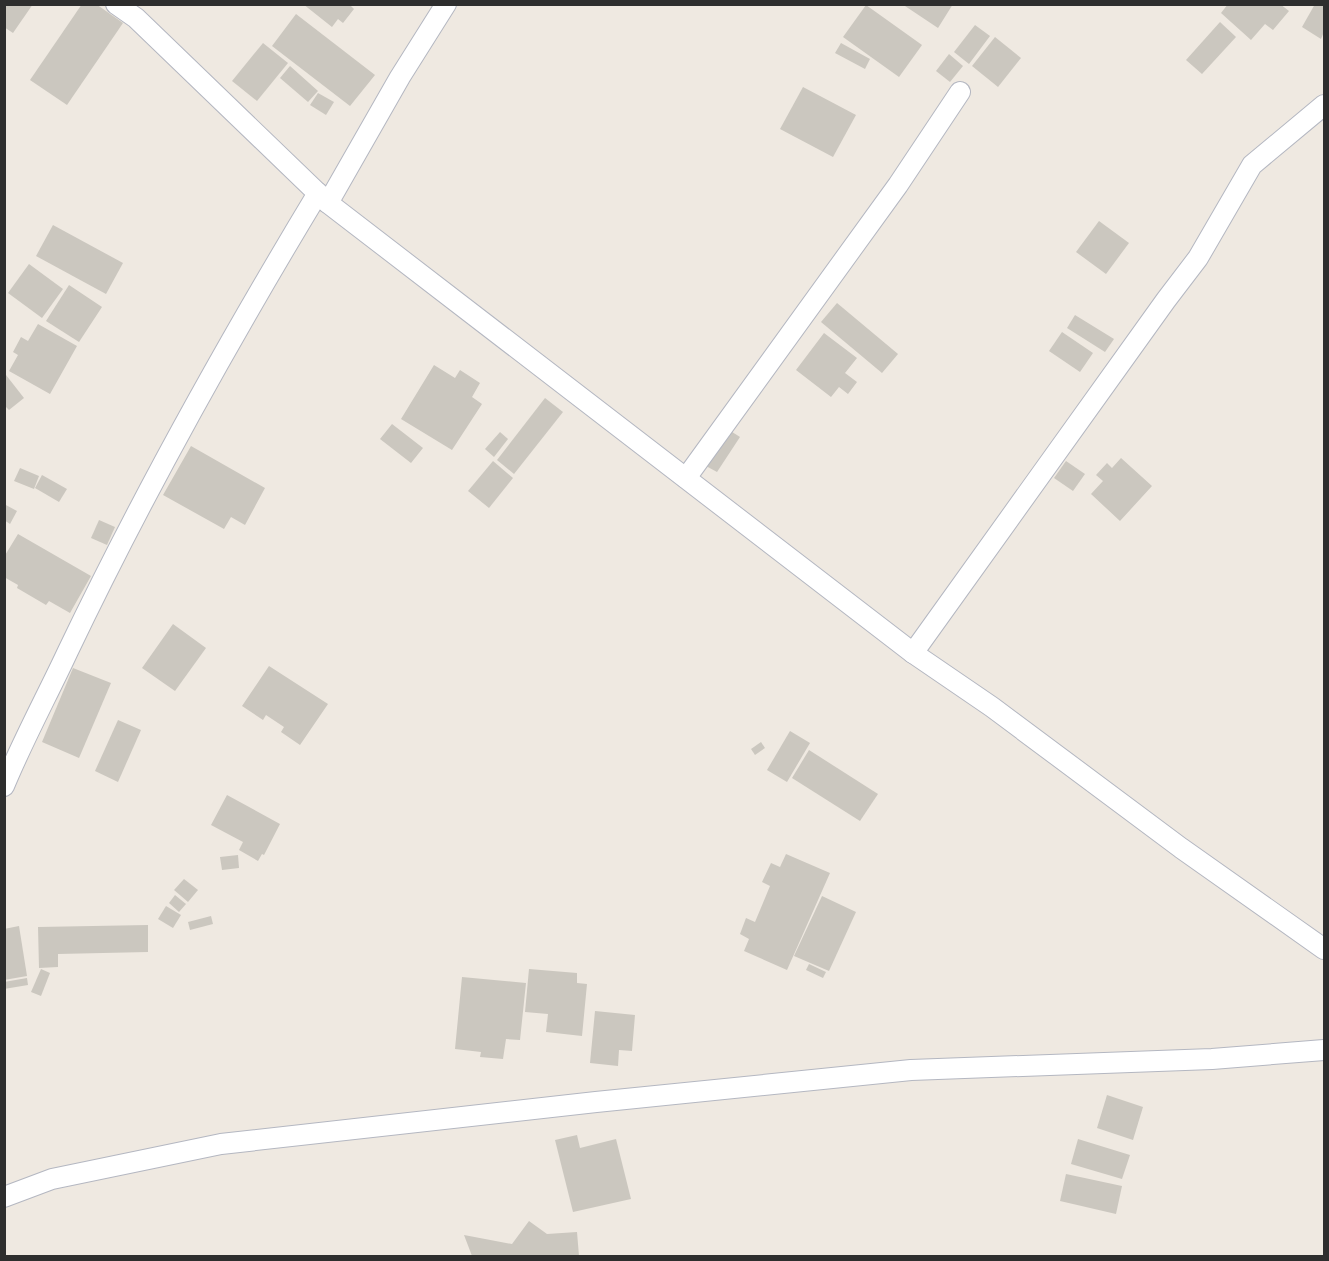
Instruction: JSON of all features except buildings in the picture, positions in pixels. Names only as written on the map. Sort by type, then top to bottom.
[{"type":"street","points":[[116,4],[136,18],[323,198],[913,653],[992,707],[1182,848],[1324,949]]},
{"type":"street","points":[[4,786],[106,572],[197,399],[262,286],[323,198],[446,4]]},
{"type":"street","points":[[686,478],[898,185],[960,92]]},
{"type":"street","points":[[913,653],[1198,258],[1252,165],[1324,105]]},
{"type":"street","points":[[4,1197],[52,1179],[220,1144],[573,1104],[910,1070],[1212,1059],[1324,1050]]}]
